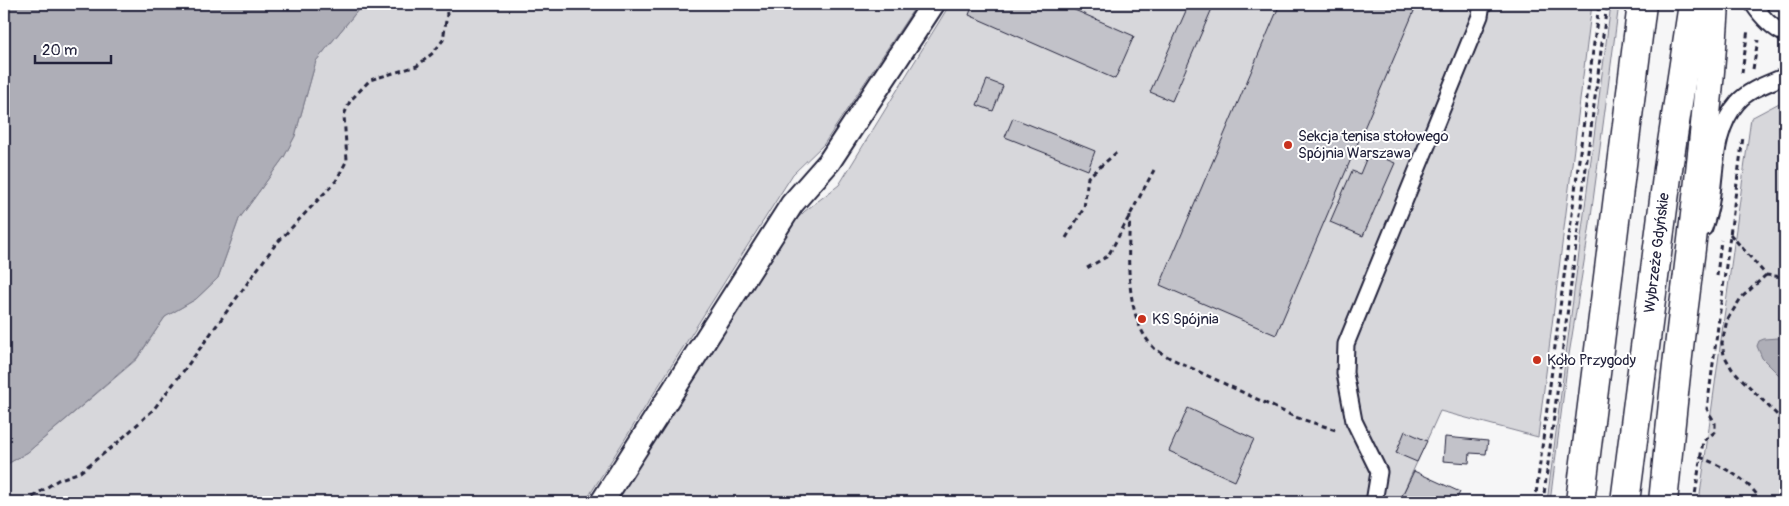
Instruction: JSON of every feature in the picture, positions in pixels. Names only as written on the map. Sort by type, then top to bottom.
[{"type":"main road","points":[[1580,502],[1642,4]]},
{"type":"main road","name":"Wybrzeże Gdyńskie","points":[[1624,502],[1667,179],[1693,4]]},
{"type":"main road","points":[[1663,502],[1685,299],[1695,226],[1715,4]]},
{"type":"street","points":[[602,502],[792,204],[829,162],[933,4]]},
{"type":"lane","points":[[1374,502],[1379,472],[1354,421],[1345,373],[1346,344],[1480,16],[1482,4]]},
{"type":"lane","points":[[1757,10],[1779,32],[1785,34]]},
{"type":"lane","points":[[1685,299],[1711,204],[1720,137],[1727,118],[1738,101],[1750,92],[1785,76]]},
{"type":"path","points":[[25,502],[58,480],[80,472],[116,444],[153,410],[275,245],[336,181],[346,160],[344,115],[350,102],[370,80],[417,66],[434,52],[443,40],[447,14],[444,4]]},
{"type":"path","points":[[1535,502],[1599,4]]},
{"type":"path","points":[[1543,502],[1607,4]]},
{"type":"path","points":[[1694,502],[1703,440],[1714,432],[1715,423],[1707,409],[1750,92],[1757,10]]},
{"type":"path","points":[[1066,238],[1084,208],[1088,177],[1116,152]]},
{"type":"path","points":[[1087,268],[1108,256],[1154,170]]},
{"type":"path","points":[[1130,215],[1128,244],[1130,288],[1135,315],[1154,348],[1170,358],[1295,417],[1362,438]]},
{"type":"path","points":[[1730,234],[1766,275],[1785,277]]},
{"type":"path","points":[[1766,275],[1741,298],[1727,320],[1722,343],[1724,355],[1732,370],[1785,423]]},
{"type":"path","points":[[1717,333],[1723,334]]},
{"type":"path","points":[[1700,457],[1722,466],[1742,479],[1762,502]]},
{"type":"shaded area","points":[[4,4],[363,4],[316,61],[295,136],[284,157],[239,219],[218,278],[196,299],[165,317],[137,358],[28,452],[4,466]]},
{"type":"shaded area","points":[[363,4],[917,4],[824,144],[793,174],[585,502],[4,502],[4,466],[28,452],[137,359],[165,317],[196,299],[218,278],[239,219],[284,157],[295,136],[316,61]]},
{"type":"shaded area","name":"KS Spójnia","points":[[950,4],[1592,4],[1538,437],[1440,411],[1399,502],[616,502],[790,226],[805,211],[839,185]]},
{"type":"shaded area","points":[[1611,4],[1619,4],[1589,231],[1567,367],[1550,502],[1547,502]]},
{"type":"shaded area","points":[[1785,100],[1785,502],[1699,502],[1751,118]]},
{"type":"shaded area","points":[[1764,339],[1785,339],[1785,381],[1762,358],[1757,346],[1759,341]]},
{"type":"building","points":[[973,4],[1061,4],[1134,36],[1115,79],[969,15]]},
{"type":"building","points":[[1189,4],[1214,4],[1172,101],[1150,92]]},
{"type":"building","name":"Sekcja tenisa stołowego Spójnia Warszawa","points":[[1280,4],[1417,4],[1276,335],[1160,285]]},
{"type":"building","points":[[987,80],[1003,86],[993,111],[977,105]]},
{"type":"building","points":[[1013,118],[1095,151],[1088,170],[1005,137]]},
{"type":"building","points":[[1369,152],[1395,163],[1363,236],[1330,222],[1352,171],[1360,174]]},
{"type":"building","points":[[1188,408],[1254,439],[1235,481],[1169,451]]},
{"type":"building","points":[[1405,431],[1427,441],[1417,462],[1396,453]]},
{"type":"building","points":[[1445,437],[1488,441],[1486,454],[1470,453],[1469,463],[1443,461]]},
{"type":"building","points":[[1414,471],[1460,492],[1455,502],[1399,502]]},
{"type":"place","name":"Sekcja tenisa stołowego Spójnia Warszawa","points":[[1288,145]]},
{"type":"place","name":"KS Spójnia","points":[[1142,319]]},
{"type":"place","name":"Koło Przygody","points":[[1537,360]]}]
